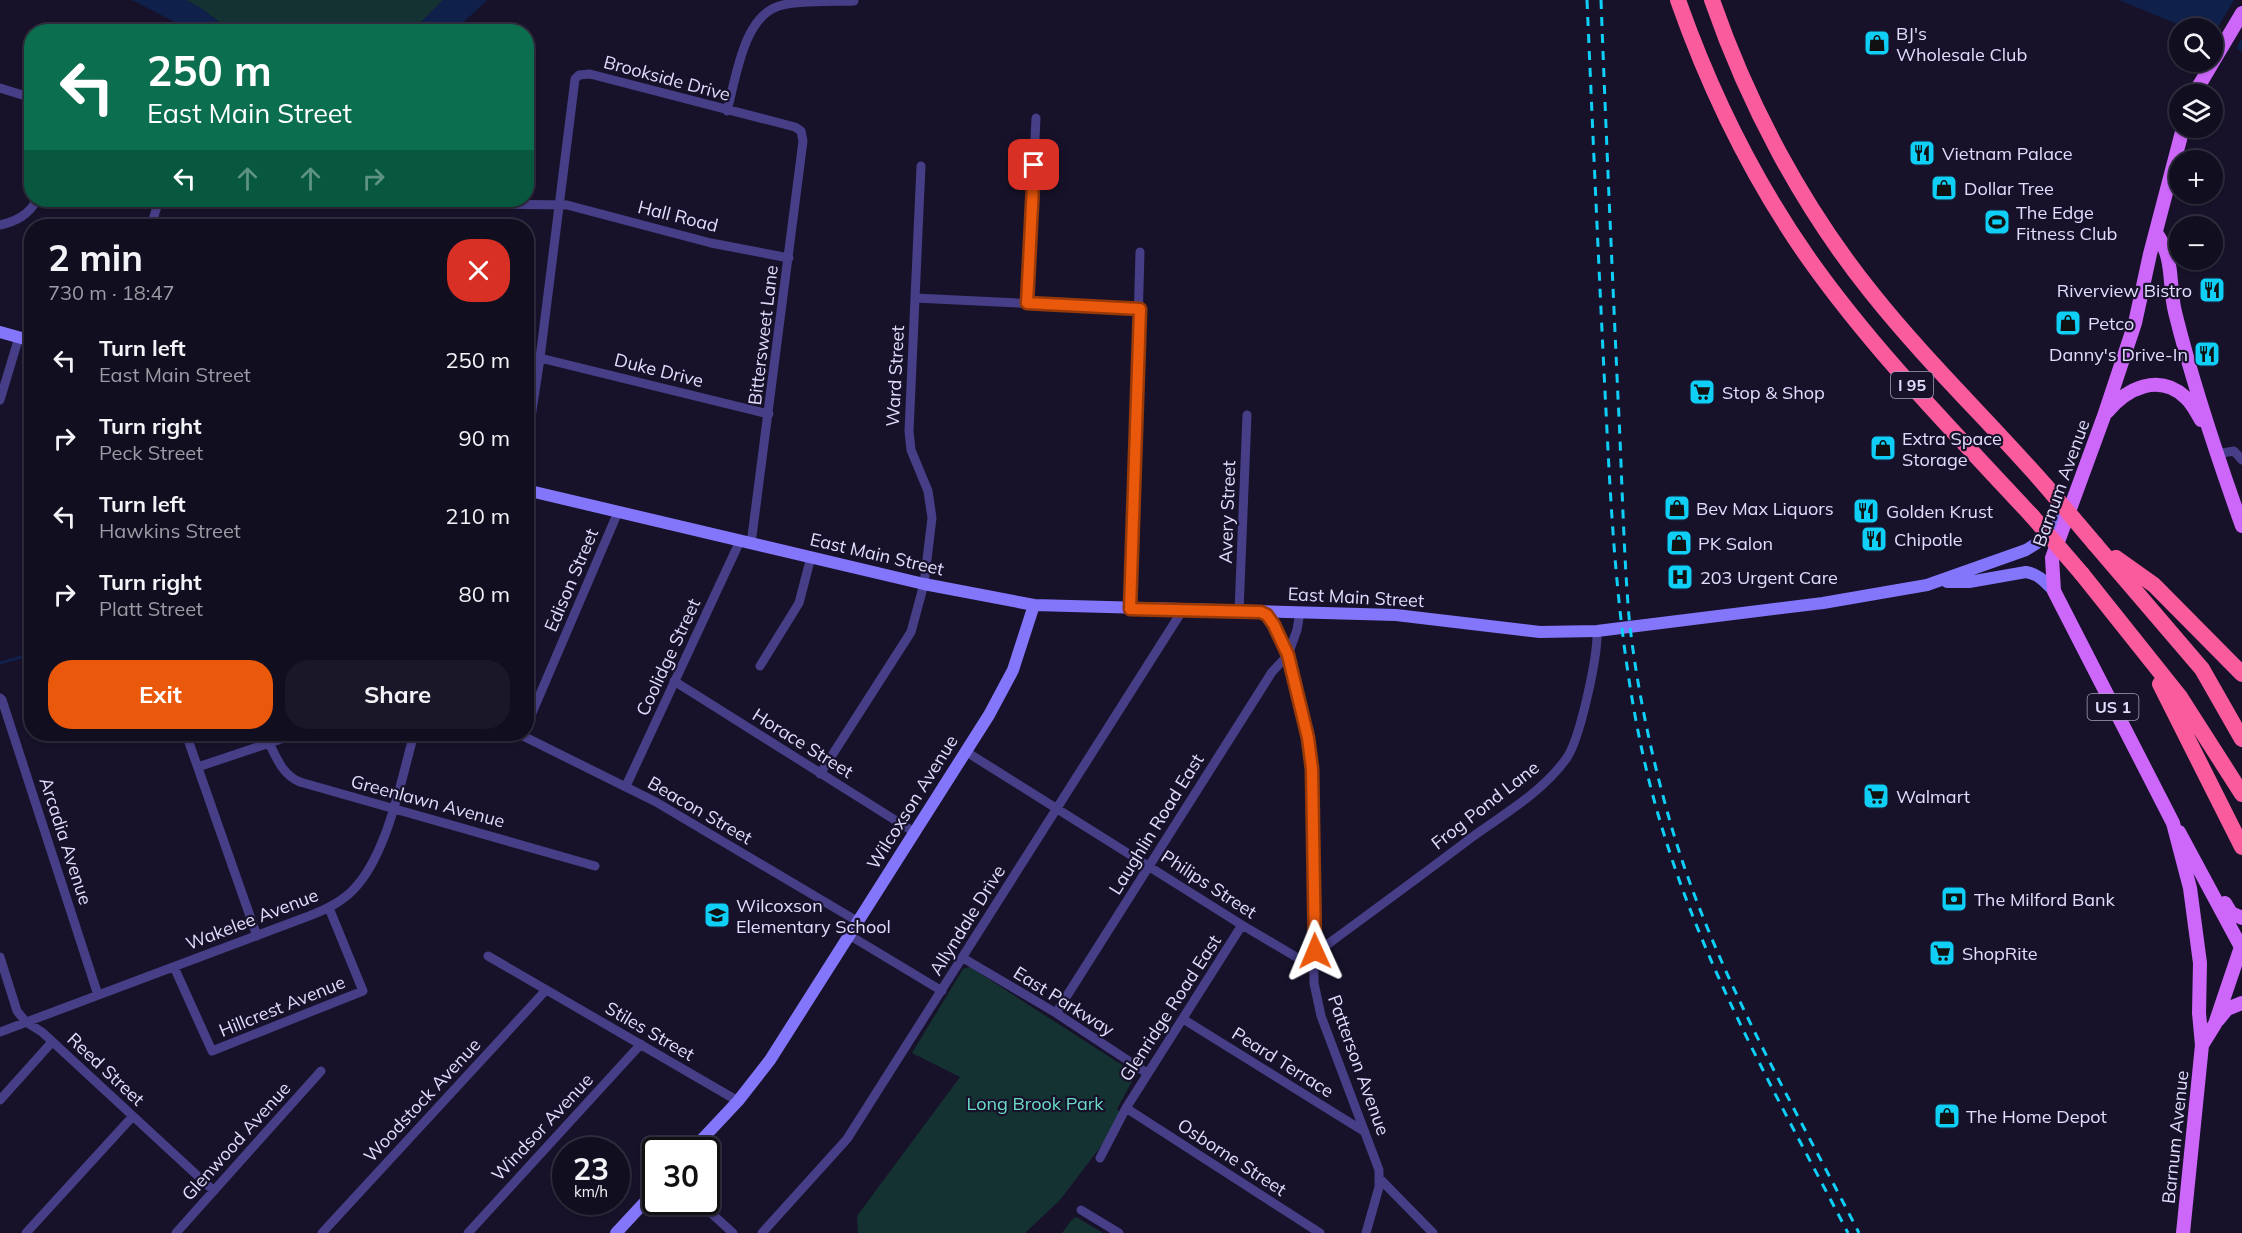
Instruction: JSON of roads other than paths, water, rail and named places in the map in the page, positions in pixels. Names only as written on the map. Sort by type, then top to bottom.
[{"type":"highway","name":"I 95","points":[[1678,0],[1701,61],[1731,126],[1767,193],[1802,248],[1838,298],[1873,340],[2032,516],[2141,645],[2180,697],[2242,794]]},
{"type":"highway","name":"I 95","points":[[1712,0],[1731,50],[1757,106],[1790,169],[1827,230],[1880,303],[2045,485],[2202,669],[2242,739]]},
{"type":"highway","points":[[2096,544],[2154,585],[2242,674]]},
{"type":"highway","points":[[2141,645],[2242,847]]},
{"type":"main road","points":[[2200,84],[2242,13]]},
{"type":"main road","name":"Barnum Avenue","points":[[2180,138],[2135,322],[2104,416],[2052,558],[2054,591],[2173,823],[2196,918],[2200,963],[2199,1013],[2202,1045],[2183,1233]]},
{"type":"main road","points":[[2156,233],[2168,255],[2175,311],[2216,454],[2242,526]]},
{"type":"main road","points":[[0,332],[24,339]]},
{"type":"main road","points":[[2104,416],[2119,399],[2131,391],[2146,385],[2161,385],[2176,390],[2185,397],[2211,435]]},
{"type":"main road","name":"East Main Street","points":[[534,492],[924,584],[1034,605],[1396,615],[1540,632],[1597,632],[1823,603],[1940,582],[1968,582],[2026,572],[2035,573],[2054,591]]},
{"type":"main road","name":"East Main Street","points":[[1940,582],[2026,550],[2047,537],[2070,506]]},
{"type":"main road","name":"Wilcoxson Avenue","points":[[704,1137],[738,1101],[770,1060],[965,752],[1009,680],[1034,605]]},
{"type":"main road","points":[[2173,823],[2187,843],[2242,946]]},
{"type":"main road","points":[[2187,843],[2202,857],[2228,909],[2234,915],[2242,918]]},
{"type":"main road","name":"Barnum Avenue","points":[[2202,1045],[2215,1024],[2242,946]]},
{"type":"main road","points":[[2215,1024],[2227,1009],[2242,1004]]},
{"type":"main road","points":[[616,1233],[642,1205]]},
{"type":"street","points":[[727,111],[748,37],[754,25],[763,15],[787,4],[854,1]]},
{"type":"street","name":"Brookside Drive","points":[[534,397],[573,85],[579,75],[590,74],[791,126],[801,131]]},
{"type":"street","points":[[0,88],[24,96]]},
{"type":"street","points":[[1027,303],[1036,118]]},
{"type":"street","name":"Bittersweet Lane","points":[[746,542],[770,414],[803,141],[801,131]]},
{"type":"street","name":"Ward Street","points":[[820,774],[911,632],[924,584],[932,529],[931,508],[928,491],[911,450],[909,431],[921,166]]},
{"type":"street","name":"Hall Road","points":[[534,205],[567,205],[711,243],[789,258]]},
{"type":"street","points":[[0,225],[18,220],[33,207]]},
{"type":"street","points":[[1130,609],[1140,252]]},
{"type":"street","points":[[915,298],[1140,309]]},
{"type":"street","points":[[0,400],[18,338]]},
{"type":"street","name":"Duke Drive","points":[[540,358],[770,414]]},
{"type":"street","name":"Avery Street","points":[[1239,611],[1247,415]]},
{"type":"street","points":[[2216,454],[2234,451],[2242,460]]},
{"type":"street","name":"Edison Street","points":[[534,709],[618,512]]},
{"type":"street","name":"Coolidge Street","points":[[626,786],[674,681],[746,542]]},
{"type":"street","points":[[760,666],[799,603],[811,557]]},
{"type":"street","name":"Allyndale Drive","points":[[762,1233],[842,1147],[1182,610]]},
{"type":"street","name":"Patterson Avenue","points":[[1261,612],[1267,615],[1274,625],[1288,655],[1308,738],[1312,769],[1315,993],[1374,1154],[1380,1179],[1378,1194],[1366,1233]]},
{"type":"street","points":[[1288,655],[1298,630],[1300,612]]},
{"type":"street","name":"Frog Pond Lane","points":[[1315,951],[1328,944],[1520,802],[1555,772],[1567,758],[1577,736],[1596,654],[1597,632]]},
{"type":"street","name":"Laughlin Road East","points":[[1056,1013],[1272,672],[1288,655]]},
{"type":"street","name":"Horace Street","points":[[674,681],[914,832]]},
{"type":"street","name":"Arcadia Avenue","points":[[0,699],[98,996]]},
{"type":"street","name":"Beacon Street","points":[[534,737],[626,786],[857,921]]},
{"type":"street","points":[[189,741],[257,936]]},
{"type":"street","points":[[198,767],[279,741]]},
{"type":"street","name":"Wakelee Avenue","points":[[0,1032],[329,908],[352,891],[364,876],[380,845],[412,741]]},
{"type":"street","name":"Greenlawn Avenue","points":[[270,745],[283,769],[293,779],[595,866]]},
{"type":"street","name":"Philips Street","points":[[965,752],[1313,967]]},
{"type":"street","name":"Hillcrest Avenue","points":[[174,967],[212,1052],[363,991],[329,908]]},
{"type":"street","name":"Glenridge Road East","points":[[1100,1158],[1147,1073],[1242,925]]},
{"type":"street","points":[[849,934],[942,991]]},
{"type":"street","name":"Stiles Street","points":[[488,956],[738,1101]]},
{"type":"street","name":"Reed Street","points":[[0,957],[17,1011],[26,1022],[42,1032],[214,1191]]},
{"type":"street","name":"East Parkway","points":[[963,958],[1056,1013],[1147,1073]]},
{"type":"street","name":"Woodstock Avenue","points":[[322,1233],[546,990]]},
{"type":"street","name":"Peard Terrace","points":[[1183,1019],[1365,1132]]},
{"type":"street","points":[[0,1100],[52,1042]]},
{"type":"street","name":"Windsor Avenue","points":[[468,1233],[641,1044]]},
{"type":"street","name":"Glenwood Avenue","points":[[176,1233],[321,1071]]},
{"type":"street","name":"Osborne Street","points":[[1126,1108],[1320,1233]]},
{"type":"street","points":[[26,1233],[133,1116]]},
{"type":"street","points":[[1380,1179],[1433,1233]]},
{"type":"street","points":[[1081,1210],[1119,1233]]},
{"type":"street","points":[[714,1215],[734,1233]]},
{"type":"water","points":[[132,0],[186,0],[222,24],[178,24]]},
{"type":"water","points":[[443,0],[487,0],[461,24],[416,24]]},
{"type":"water","points":[[2119,0],[2242,0],[2242,52],[2223,38],[2223,18],[2169,18],[2169,21]]},
{"type":"waterway","points":[[0,663],[24,656]]},
{"type":"railway","points":[[1587,0],[1612,517],[1621,623],[1637,728],[1663,831],[1700,935],[1746,1036],[1848,1233]]},
{"type":"railway","points":[[1601,0],[1627,590],[1632,643],[1646,722],[1671,825],[1688,878],[1709,931],[1755,1033],[1859,1233]]},
{"type":"place","name":"BJ's Wholesale Club","points":[[1877,43]]},
{"type":"place","name":"Vietnam Palace","points":[[1922,153]]},
{"type":"place","name":"Dollar Tree","points":[[1944,188]]},
{"type":"place","name":"The Edge Fitness Club","points":[[1997,222]]},
{"type":"place","name":"Riverview Bistro","points":[[2212,290]]},
{"type":"place","name":"Petco","points":[[2068,323]]},
{"type":"place","name":"Danny's Drive-In","points":[[2207,354]]},
{"type":"place","name":"Stop & Shop","points":[[1702,392]]},
{"type":"place","name":"Extra Space Storage","points":[[1883,448]]},
{"type":"place","name":"Bev Max Liquors","points":[[1677,508]]},
{"type":"place","name":"Golden Krust","points":[[1866,511]]},
{"type":"place","name":"Chipotle","points":[[1874,539]]},
{"type":"place","name":"PK Salon","points":[[1679,543]]},
{"type":"place","name":"203 Urgent Care","points":[[1680,577]]},
{"type":"place","name":"Walmart","points":[[1876,796]]},
{"type":"place","name":"The Milford Bank","points":[[1954,899]]},
{"type":"place","name":"Wilcoxson Elementary School","points":[[717,915]]},
{"type":"place","name":"ShopRite","points":[[1942,953]]},
{"type":"place","name":"The Home Depot","points":[[1947,1116]]},
{"type":"park label","name":"Long Brook Park","points":[[1035,1103]]}]
